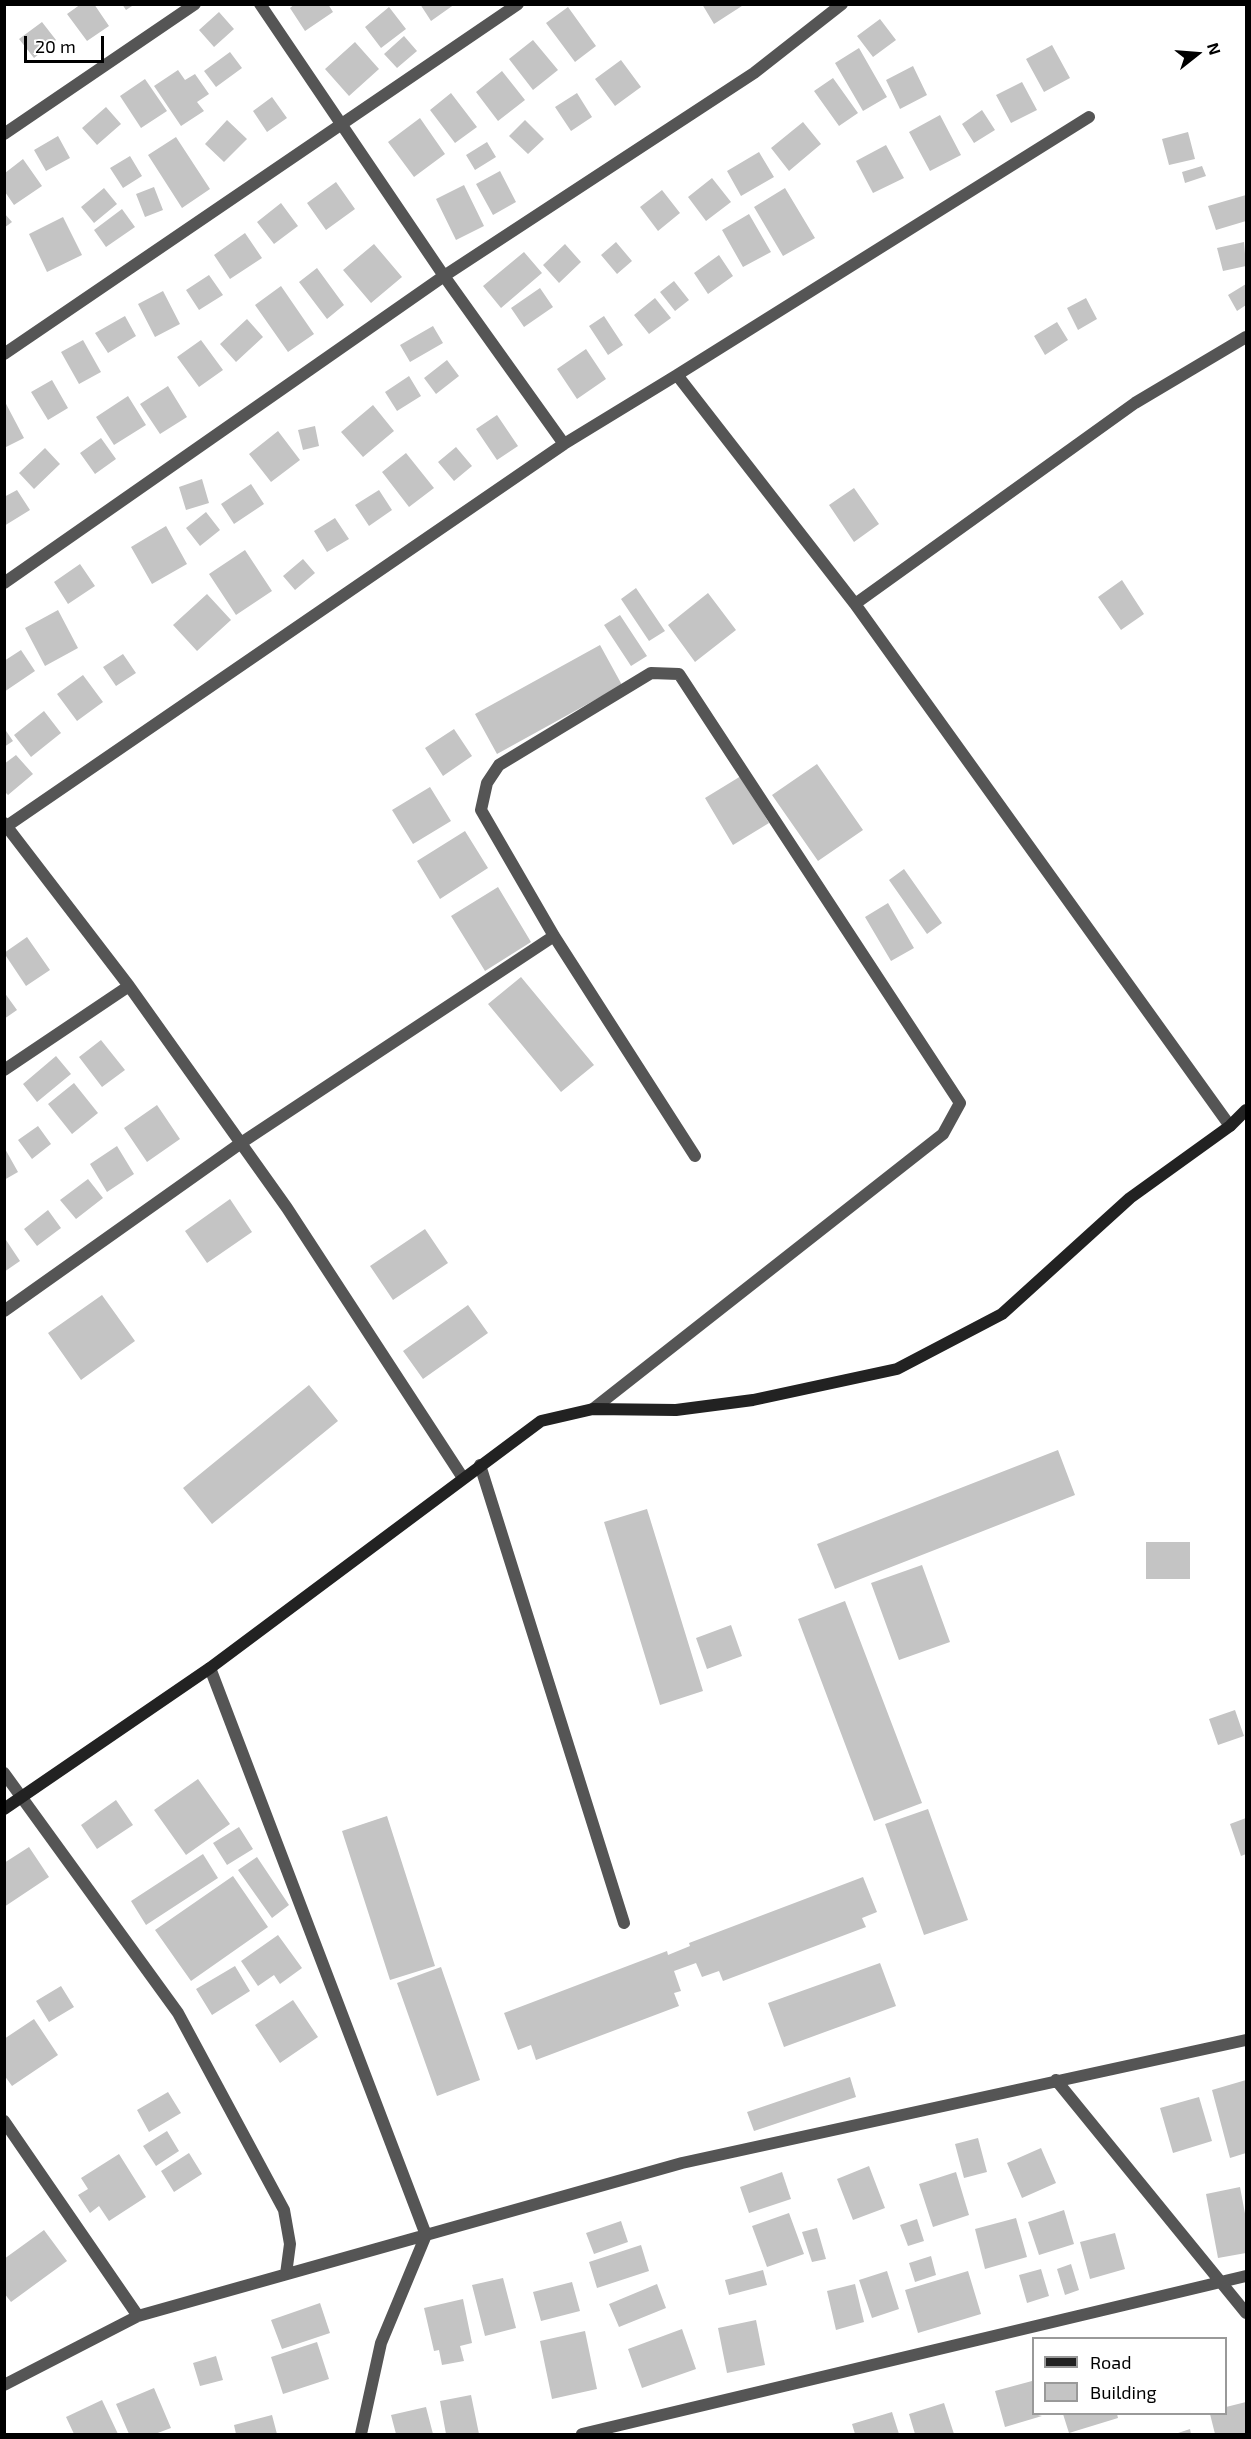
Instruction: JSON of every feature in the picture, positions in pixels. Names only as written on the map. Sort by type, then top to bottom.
[{"type":"main road","points":[[4,1809],[210,1668],[541,1421],[594,1409],[687,1408],[753,1400],[897,1369],[1002,1314],[1130,1198],[1230,1126],[1246,1110]]},
{"type":"street","points":[[4,134],[195,4]]},
{"type":"street","points":[[260,4],[444,276],[564,444]]},
{"type":"street","points":[[4,354],[518,4]]},
{"type":"street","points":[[4,583],[444,276],[754,73],[842,4]]},
{"type":"street","points":[[463,1478],[287,1208],[129,986],[5,826],[564,444],[1089,117]]},
{"type":"street","points":[[855,604],[1135,403],[1245,337]]},
{"type":"street","points":[[677,375],[855,604],[1230,1126]]},
{"type":"street","points":[[594,1409],[943,1134],[960,1102],[679,674],[651,673],[499,765],[487,783],[481,810],[554,936],[695,1156]]},
{"type":"street","points":[[4,1311],[241,1143],[554,936]]},
{"type":"street","points":[[4,1070],[129,986]]},
{"type":"street","points":[[480,1465],[624,1923]]},
{"type":"street","points":[[210,1668],[426,2235],[381,2343],[361,2434]]},
{"type":"street","points":[[4,1773],[178,2013],[284,2210],[290,2244],[286,2274]]},
{"type":"street","points":[[4,2385],[138,2316],[682,2163],[1246,2040]]},
{"type":"street","points":[[1056,2080],[1246,2313]]},
{"type":"street","points":[[4,2121],[138,2316]]},
{"type":"street","points":[[582,2434],[1246,2276]]},
{"type":"building","points":[[81,4],[94,4],[109,26],[87,41],[67,14]]},
{"type":"building","points":[[122,4],[135,4],[126,10]]},
{"type":"building","points":[[295,4],[328,4],[333,12],[305,31],[290,8]]},
{"type":"building","points":[[420,4],[455,4],[431,21]]},
{"type":"building","points":[[702,4],[745,4],[714,24]]},
{"type":"building","points":[[389,7],[406,29],[381,48],[365,27]]},
{"type":"building","points":[[568,7],[596,46],[575,62],[546,23]]},
{"type":"building","points":[[219,12],[234,29],[214,47],[199,30]]},
{"type":"building","points":[[880,19],[896,40],[873,57],[857,36]]},
{"type":"building","points":[[42,22],[56,40],[34,58],[19,39]]},
{"type":"building","points":[[404,36],[417,51],[397,68],[384,54]]},
{"type":"building","points":[[533,40],[558,70],[533,90],[509,59]]},
{"type":"building","points":[[355,42],[379,69],[349,96],[325,69]]},
{"type":"building","points":[[1052,45],[1070,78],[1044,92],[1026,59]]},
{"type":"building","points":[[859,48],[887,97],[863,111],[835,63]]},
{"type":"building","points":[[230,52],[242,68],[216,87],[204,71]]},
{"type":"building","points":[[621,60],[641,87],[615,106],[595,79]]},
{"type":"building","points":[[913,66],[927,95],[900,109],[886,80]]},
{"type":"building","points":[[178,70],[185,80],[195,74],[209,94],[197,102],[204,111],[181,126],[154,86]]},
{"type":"building","points":[[502,71],[525,100],[498,121],[476,92]]},
{"type":"building","points":[[833,78],[858,113],[839,126],[814,91]]},
{"type":"building","points":[[145,79],[167,111],[141,128],[120,96]]},
{"type":"building","points":[[1022,82],[1037,110],[1011,123],[996,95]]},
{"type":"building","points":[[451,93],[477,127],[455,143],[430,110]]},
{"type":"building","points":[[577,93],[592,117],[571,131],[555,107]]},
{"type":"building","points":[[272,97],[287,118],[267,132],[253,111]]},
{"type":"building","points":[[106,107],[121,124],[97,145],[82,128]]},
{"type":"building","points":[[982,110],[995,130],[974,143],[962,124]]},
{"type":"building","points":[[940,115],[961,155],[930,171],[909,132]]},
{"type":"building","points":[[420,118],[445,154],[414,177],[388,142]]},
{"type":"building","points":[[227,120],[247,139],[224,162],[205,144]]},
{"type":"building","points":[[525,120],[544,139],[528,154],[509,136]]},
{"type":"building","points":[[803,122],[821,144],[789,171],[771,148]]},
{"type":"building","points":[[1188,132],[1195,159],[1169,165],[1162,139]]},
{"type":"building","points":[[58,136],[70,158],[46,171],[34,150]]},
{"type":"building","points":[[176,137],[210,189],[182,208],[148,155]]},
{"type":"building","points":[[487,142],[496,157],[475,170],[466,155]]},
{"type":"building","points":[[886,145],[904,178],[873,193],[856,161]]},
{"type":"building","points":[[759,152],[774,177],[741,196],[727,171]]},
{"type":"building","points":[[130,156],[142,176],[123,188],[110,168]]},
{"type":"building","points":[[23,159],[42,186],[14,205],[5,192],[5,173]]},
{"type":"building","points":[[1202,166],[1206,176],[1185,183],[1182,172]]},
{"type":"building","points":[[500,171],[516,202],[493,215],[476,184]]},
{"type":"building","points":[[712,178],[731,202],[706,221],[688,197]]},
{"type":"building","points":[[336,182],[355,209],[326,230],[307,203]]},
{"type":"building","points":[[464,185],[484,226],[456,240],[436,199]]},
{"type":"building","points":[[154,187],[163,210],[145,217],[136,194]]},
{"type":"building","points":[[104,188],[117,204],[94,223],[81,207]]},
{"type":"building","points":[[785,188],[815,238],[783,256],[754,207]]},
{"type":"building","points":[[662,190],[680,213],[658,231],[640,207]]},
{"type":"building","points":[[1246,195],[1246,221],[1216,230],[1208,206]]},
{"type":"building","points":[[281,203],[298,226],[274,244],[257,222]]},
{"type":"building","points":[[122,209],[135,227],[106,247],[94,230]]},
{"type":"building","points":[[4,213],[12,222],[4,228]]},
{"type":"building","points":[[749,214],[771,252],[743,267],[722,230]]},
{"type":"building","points":[[63,217],[82,255],[47,272],[29,234]]},
{"type":"building","points":[[245,233],[262,258],[230,279],[214,255]]},
{"type":"building","points":[[616,242],[632,261],[617,274],[601,255]]},
{"type":"building","points":[[1244,242],[1246,266],[1223,271],[1217,248]]},
{"type":"building","points":[[374,244],[402,277],[371,303],[343,270]]},
{"type":"building","points":[[565,244],[581,262],[559,283],[543,265]]},
{"type":"building","points":[[524,252],[542,273],[501,308],[483,286]]},
{"type":"building","points":[[719,255],[733,276],[708,294],[694,273]]},
{"type":"building","points":[[317,268],[344,305],[327,319],[299,282]]},
{"type":"building","points":[[209,275],[223,295],[199,310],[186,290]]},
{"type":"building","points":[[674,281],[689,300],[675,311],[660,292]]},
{"type":"building","points":[[1246,284],[1246,305],[1237,311],[1228,295]]},
{"type":"building","points":[[281,286],[314,334],[288,352],[255,305]]},
{"type":"building","points":[[540,288],[553,307],[524,327],[511,308]]},
{"type":"building","points":[[163,291],[180,324],[155,337],[138,304]]},
{"type":"building","points":[[655,298],[671,318],[649,334],[634,315]]},
{"type":"building","points":[[1086,298],[1097,319],[1078,330],[1067,308]]},
{"type":"building","points":[[125,316],[136,336],[108,353],[95,333]]},
{"type":"building","points":[[604,316],[623,345],[608,355],[589,326]]},
{"type":"building","points":[[247,319],[263,337],[236,362],[220,344]]},
{"type":"building","points":[[1057,322],[1068,340],[1045,355],[1034,336]]},
{"type":"building","points":[[433,326],[443,343],[410,362],[400,345]]},
{"type":"building","points":[[83,340],[101,372],[79,384],[61,352]]},
{"type":"building","points":[[201,340],[223,370],[199,387],[177,357]]},
{"type":"building","points":[[586,349],[606,379],[577,399],[557,369]]},
{"type":"building","points":[[447,360],[459,376],[436,394],[424,378]]},
{"type":"building","points":[[409,376],[421,396],[397,411],[385,392]]},
{"type":"building","points":[[52,380],[68,408],[48,420],[31,392]]},
{"type":"building","points":[[168,386],[187,417],[160,434],[140,404]]},
{"type":"building","points":[[128,396],[146,425],[114,445],[96,417]]},
{"type":"building","points":[[4,400],[24,438],[4,448]]},
{"type":"building","points":[[373,405],[394,431],[363,457],[341,432]]},
{"type":"building","points":[[497,415],[518,446],[497,460],[476,429]]},
{"type":"building","points":[[315,426],[319,446],[303,450],[298,430]]},
{"type":"building","points":[[278,431],[300,460],[271,482],[249,454]]},
{"type":"building","points":[[101,438],[116,459],[95,474],[80,453]]},
{"type":"building","points":[[456,447],[472,466],[454,481],[438,462]]},
{"type":"building","points":[[45,448],[60,464],[34,489],[19,473]]},
{"type":"building","points":[[406,453],[434,488],[409,507],[382,472]]},
{"type":"building","points":[[202,479],[209,503],[186,510],[179,487]]},
{"type":"building","points":[[251,484],[264,504],[234,524],[221,504]]},
{"type":"building","points":[[854,488],[879,524],[854,542],[829,505]]},
{"type":"building","points":[[17,490],[30,510],[4,526],[4,497]]},
{"type":"building","points":[[379,490],[392,510],[369,526],[355,505]]},
{"type":"building","points":[[206,512],[220,530],[200,546],[186,528]]},
{"type":"building","points":[[335,518],[349,539],[327,552],[314,531]]},
{"type":"building","points":[[166,526],[187,564],[152,584],[131,547]]},
{"type":"building","points":[[245,550],[272,591],[236,615],[209,574]]},
{"type":"building","points":[[303,559],[315,573],[295,590],[283,576]]},
{"type":"building","points":[[80,564],[95,586],[68,604],[54,582]]},
{"type":"building","points":[[1122,580],[1144,614],[1121,630],[1098,597]]},
{"type":"building","points":[[636,588],[665,631],[649,641],[621,599]]},
{"type":"building","points":[[708,593],[736,630],[695,662],[668,625]]},
{"type":"building","points":[[207,594],[231,620],[197,651],[173,625]]},
{"type":"building","points":[[58,610],[78,648],[45,666],[25,628]]},
{"type":"building","points":[[620,615],[647,656],[631,666],[604,625]]},
{"type":"building","points":[[600,645],[622,685],[497,754],[475,714]]},
{"type":"building","points":[[21,650],[35,671],[4,692],[4,661]]},
{"type":"building","points":[[123,654],[136,673],[116,686],[103,667]]},
{"type":"building","points":[[83,675],[103,702],[77,721],[57,694]]},
{"type":"building","points":[[44,711],[61,733],[31,757],[14,735]]},
{"type":"building","points":[[4,728],[13,741],[4,747]]},
{"type":"building","points":[[454,729],[472,756],[443,776],[425,748]]},
{"type":"building","points":[[16,755],[33,774],[8,795],[4,791],[4,764]]},
{"type":"building","points":[[817,764],[863,830],[818,861],[772,795]]},
{"type":"building","points":[[741,776],[769,823],[733,845],[705,798]]},
{"type":"building","points":[[430,787],[451,821],[413,844],[392,810]]},
{"type":"building","points":[[465,831],[488,868],[440,899],[417,861]]},
{"type":"building","points":[[904,869],[942,923],[927,934],[889,880]]},
{"type":"building","points":[[498,887],[531,942],[485,971],[451,916]]},
{"type":"building","points":[[888,903],[914,948],[891,961],[865,917]]},
{"type":"building","points":[[27,937],[50,970],[26,986],[4,953]]},
{"type":"building","points":[[521,977],[594,1065],[561,1092],[488,1004]]},
{"type":"building","points":[[4,992],[17,1010],[4,1019]]},
{"type":"building","points":[[101,1040],[125,1070],[102,1087],[79,1057]]},
{"type":"building","points":[[56,1056],[71,1074],[37,1102],[23,1084]]},
{"type":"building","points":[[74,1083],[98,1113],[72,1134],[48,1104]]},
{"type":"building","points":[[157,1105],[180,1139],[147,1162],[124,1128]]},
{"type":"building","points":[[38,1126],[51,1144],[32,1159],[18,1140]]},
{"type":"building","points":[[117,1146],[134,1174],[107,1192],[90,1164]]},
{"type":"building","points":[[4,1147],[18,1172],[4,1180]]},
{"type":"building","points":[[88,1179],[103,1198],[76,1219],[60,1200]]},
{"type":"building","points":[[230,1199],[252,1232],[207,1263],[185,1231]]},
{"type":"building","points":[[48,1210],[61,1228],[37,1246],[24,1229]]},
{"type":"building","points":[[425,1229],[448,1263],[393,1300],[370,1266]]},
{"type":"building","points":[[4,1237],[20,1261],[4,1272]]},
{"type":"building","points":[[102,1295],[135,1341],[81,1380],[48,1333]]},
{"type":"building","points":[[468,1305],[488,1333],[423,1379],[403,1351]]},
{"type":"building","points":[[309,1385],[338,1421],[212,1524],[183,1488]]},
{"type":"building","points":[[1058,1450],[1075,1495],[835,1589],[817,1544]]},
{"type":"building","points":[[647,1509],[703,1691],[660,1705],[604,1522]]},
{"type":"building","points":[[1146,1542],[1190,1542],[1190,1579],[1146,1579]]},
{"type":"building","points":[[922,1565],[950,1642],[899,1660],[871,1583]]},
{"type":"building","points":[[845,1601],[922,1803],[874,1821],[798,1619]]},
{"type":"building","points":[[731,1625],[742,1656],[707,1669],[696,1638]]},
{"type":"building","points":[[1235,1710],[1244,1736],[1218,1745],[1209,1719]]},
{"type":"building","points":[[198,1779],[230,1824],[186,1855],[154,1810]]},
{"type":"building","points":[[116,1800],[133,1825],[97,1849],[81,1825]]},
{"type":"building","points":[[928,1809],[968,1920],[924,1935],[885,1824]]},
{"type":"building","points":[[387,1816],[435,1966],[390,1980],[342,1831]]},
{"type":"building","points":[[1246,1818],[1246,1854],[1241,1856],[1230,1824]]},
{"type":"building","points":[[239,1827],[253,1849],[227,1865],[213,1843]]},
{"type":"building","points":[[29,1847],[49,1877],[4,1907],[4,1863]]},
{"type":"building","points":[[203,1854],[218,1878],[146,1925],[131,1901]]},
{"type":"building","points":[[257,1857],[289,1905],[272,1918],[238,1870]]},
{"type":"building","points":[[233,1876],[268,1927],[191,1981],[155,1930]]},
{"type":"building","points":[[863,1877],[877,1912],[862,1918],[866,1927],[723,1981],[719,1971],[702,1977],[696,1963],[674,1971],[681,1991],[674,1993],[679,2006],[536,2060],[531,2045],[518,2050],[504,2013],[667,1951],[668,1955],[690,1946],[689,1943]]},
{"type":"building","points":[[278,1935],[302,1968],[280,1984],[274,1975],[258,1986],[241,1961]]},
{"type":"building","points":[[880,1963],[896,2006],[784,2047],[768,2003]]},
{"type":"building","points":[[235,1966],[250,1991],[212,2015],[196,1989]]},
{"type":"building","points":[[441,1967],[480,2080],[437,2096],[397,1983]]},
{"type":"building","points":[[61,1986],[74,2007],[49,2022],[36,2001]]},
{"type":"building","points":[[293,2000],[318,2037],[280,2063],[255,2025]]},
{"type":"building","points":[[34,2019],[58,2055],[12,2086],[4,2075],[4,2039]]},
{"type":"building","points":[[850,2077],[856,2097],[754,2131],[747,2112]]},
{"type":"building","points":[[1246,2080],[1246,2153],[1230,2158],[1212,2090]]},
{"type":"building","points":[[168,2092],[181,2113],[149,2132],[137,2110]]},
{"type":"building","points":[[1199,2097],[1212,2141],[1173,2153],[1160,2108]]},
{"type":"building","points":[[167,2131],[179,2151],[156,2166],[143,2146]]},
{"type":"building","points":[[978,2138],[987,2172],[964,2178],[955,2144]]},
{"type":"building","points":[[1041,2148],[1056,2183],[1022,2198],[1007,2163]]},
{"type":"building","points":[[189,2153],[202,2174],[174,2192],[161,2171]]},
{"type":"building","points":[[119,2154],[146,2197],[109,2221],[99,2206],[90,2213],[78,2195],[88,2189],[81,2178]]},
{"type":"building","points":[[869,2166],[885,2208],[853,2220],[837,2179]]},
{"type":"building","points":[[782,2172],[791,2199],[749,2213],[740,2187]]},
{"type":"building","points":[[956,2172],[969,2215],[933,2227],[919,2184]]},
{"type":"building","points":[[1240,2187],[1246,2219],[1246,2253],[1218,2258],[1206,2194]]},
{"type":"building","points":[[1064,2210],[1074,2244],[1039,2255],[1028,2222]]},
{"type":"building","points":[[789,2213],[804,2254],[767,2267],[752,2226]]},
{"type":"building","points":[[1016,2218],[1027,2257],[985,2269],[975,2229]]},
{"type":"building","points":[[917,2219],[924,2241],[908,2246],[900,2225]]},
{"type":"building","points":[[621,2221],[628,2242],[594,2254],[586,2233]]},
{"type":"building","points":[[817,2228],[826,2259],[812,2262],[802,2232]]},
{"type":"building","points":[[44,2230],[67,2261],[11,2302],[4,2293],[4,2259]]},
{"type":"building","points":[[1115,2233],[1125,2269],[1090,2279],[1080,2242]]},
{"type":"building","points":[[641,2245],[649,2271],[597,2288],[589,2262]]},
{"type":"building","points":[[931,2256],[936,2275],[915,2282],[909,2263]]},
{"type":"building","points":[[1071,2264],[1079,2290],[1065,2295],[1057,2269]]},
{"type":"building","points":[[1041,2269],[1049,2296],[1027,2303],[1019,2275]]},
{"type":"building","points":[[763,2270],[767,2285],[729,2295],[725,2280]]},
{"type":"building","points":[[887,2271],[899,2309],[872,2318],[859,2280]]},
{"type":"building","points":[[968,2271],[981,2314],[918,2333],[905,2290]]},
{"type":"building","points":[[503,2278],[516,2328],[485,2336],[472,2285]]},
{"type":"building","points":[[572,2282],[580,2311],[541,2321],[533,2292]]},
{"type":"building","points":[[657,2284],[666,2308],[619,2327],[609,2304]]},
{"type":"building","points":[[855,2284],[864,2322],[836,2330],[827,2291]]},
{"type":"building","points":[[463,2299],[472,2343],[460,2346],[464,2361],[442,2365],[439,2350],[434,2351],[424,2308]]},
{"type":"building","points":[[320,2303],[330,2333],[282,2349],[271,2320]]},
{"type":"building","points":[[756,2320],[765,2365],[727,2373],[718,2328]]},
{"type":"building","points":[[682,2329],[696,2369],[642,2388],[628,2349]]},
{"type":"building","points":[[585,2331],[597,2389],[552,2399],[540,2341]]},
{"type":"building","points":[[317,2342],[329,2379],[283,2394],[271,2357]]},
{"type":"building","points":[[216,2356],[223,2380],[200,2386],[193,2363]]},
{"type":"building","points":[[1032,2381],[1032,2415],[1042,2416],[1005,2427],[995,2391]]},
{"type":"building","points":[[154,2388],[171,2428],[155,2434],[129,2434],[116,2404]]},
{"type":"building","points":[[471,2395],[479,2434],[446,2434],[440,2401]]},
{"type":"building","points":[[102,2400],[118,2434],[74,2434],[66,2417]]},
{"type":"building","points":[[1246,2402],[1246,2434],[1215,2434],[1210,2415],[1227,2415],[1227,2407]]},
{"type":"building","points":[[944,2403],[954,2434],[915,2434],[909,2414]]},
{"type":"building","points":[[426,2407],[433,2434],[396,2434],[391,2415]]},
{"type":"building","points":[[892,2412],[899,2434],[855,2434],[852,2424]]},
{"type":"building","points":[[272,2415],[277,2434],[236,2434],[234,2425]]},
{"type":"building","points":[[1063,2415],[1117,2415],[1118,2418],[1069,2433]]},
{"type":"building","points":[[1190,2429],[1191,2434],[1175,2434]]}]
